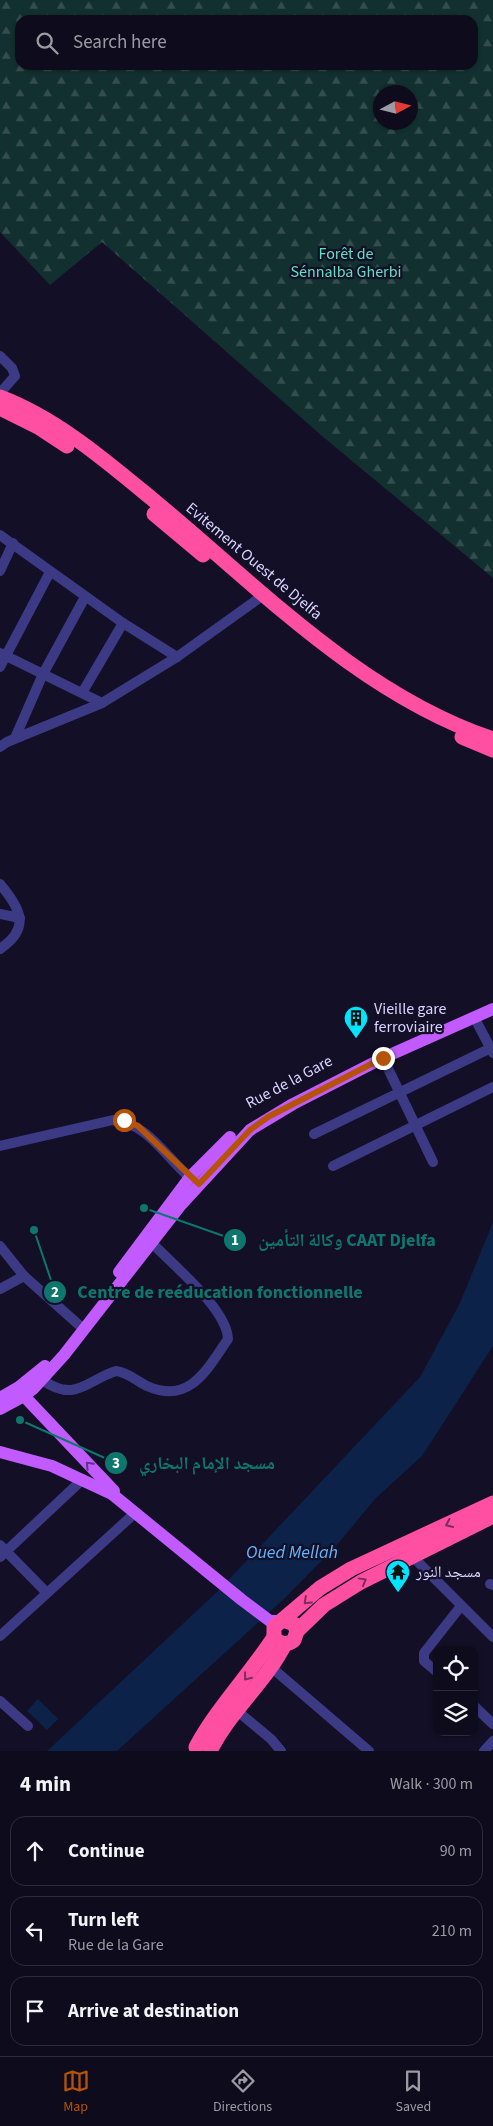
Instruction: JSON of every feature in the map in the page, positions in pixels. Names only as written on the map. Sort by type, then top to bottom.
[{"type":"highway","name":"Evitement Ouest de Djelfa","points":[[0,397],[43,417],[100,458],[261,598]]},
{"type":"highway","name":"Evitement Ouest de Djelfa","points":[[0,408],[38,427],[97,467],[261,598]]},
{"type":"highway","points":[[261,598],[302,638],[402,709],[491,747]]},
{"type":"highway","points":[[201,1750],[204,1732],[252,1671],[278,1629],[320,1588],[351,1569],[493,1503]]},
{"type":"highway","points":[[278,1629],[294,1624],[297,1631],[324,1605],[341,1594],[411,1556],[493,1516]]},
{"type":"highway","points":[[201,1750],[220,1731],[271,1667],[278,1629]]},
{"type":"main road","name":"Rue de la Gare","points":[[0,1409],[24,1396],[42,1380],[194,1181],[243,1125],[264,1110],[493,1000]]},
{"type":"main road","name":"Rue de la Gare","points":[[0,1398],[34,1376],[82,1327],[152,1243],[194,1181],[243,1136],[268,1117],[383,1058],[493,1009]]},
{"type":"main road","points":[[24,1396],[135,1513]]},
{"type":"main road","points":[[0,1452],[52,1466],[112,1494],[278,1629]]},
{"type":"street","points":[[0,356],[12,368],[15,376],[0,393]]},
{"type":"street","points":[[0,535],[85,597],[177,657]]},
{"type":"street","points":[[0,570],[12,544]]},
{"type":"street","points":[[0,667],[3,655],[50,572]]},
{"type":"street","points":[[6,741],[85,597]]},
{"type":"street","points":[[6,741],[102,703],[177,657],[261,598]]},
{"type":"street","points":[[82,693],[123,623]]},
{"type":"street","points":[[3,655],[102,703]]},
{"type":"street","points":[[0,884],[14,903],[20,918],[16,935],[0,950]]},
{"type":"street","points":[[0,914],[20,918]]},
{"type":"street","points":[[314,1134],[492,1049],[474,1017]]},
{"type":"street","points":[[383,1058],[433,1162]]},
{"type":"street","points":[[333,1166],[493,1086]]},
{"type":"street","points":[[0,1146],[113,1120],[124,1120],[138,1126],[194,1181]]},
{"type":"street","points":[[42,1380],[55,1389],[81,1389],[116,1371],[162,1391],[177,1392],[192,1386],[228,1339],[228,1331],[215,1308],[152,1243]]},
{"type":"street","points":[[0,1246],[24,1276],[82,1327]]},
{"type":"street","points":[[0,1289],[24,1276]]},
{"type":"street","points":[[47,1593],[2,1551],[83,1479]]},
{"type":"street","points":[[1,1633],[135,1513]]},
{"type":"street","points":[[411,1556],[493,1637]]},
{"type":"street","points":[[433,1669],[424,1661],[424,1653],[461,1606]]},
{"type":"street","points":[[271,1667],[369,1751]]},
{"type":"street","points":[[0,1701],[28,1726]]},
{"type":"street","points":[[236,1710],[271,1739],[281,1751]]},
{"type":"street","points":[[478,1710],[493,1724]]},
{"type":"street","points":[[218,1751],[220,1731]]},
{"type":"street","points":[[484,1751],[493,1741]]},
{"type":"green space","name":"Forêt de Sénnalba Gherbi","points":[[0,0],[493,0],[493,578],[322,436],[102,242],[50,285],[0,232]]},
{"type":"water","name":"Oued Mellah","points":[[493,1222],[493,1346],[422,1456],[376,1498],[336,1546],[284,1599],[117,1751],[47,1751],[219,1590],[420,1377],[460,1303]]},
{"type":"water","points":[[38,1699],[58,1719],[47,1730],[27,1711]]},
{"type":"place","name":"Vieille gare ferroviaire","points":[[356,1039]]},
{"type":"place","name":"وكالة التأمين CAAT Djelfa","points":[[144,1208]]},
{"type":"place","name":"Centre de reéducation fonctionnelle","points":[[34,1230]]},
{"type":"place","name":"مسجد الإمام البخاري","points":[[20,1420]]},
{"type":"place","name":"مسجد النور","points":[[398,1593]]},
{"type":"route","points":[[124,1120],[138,1126],[199,1184],[250,1130],[268,1117],[383,1058]]}]
